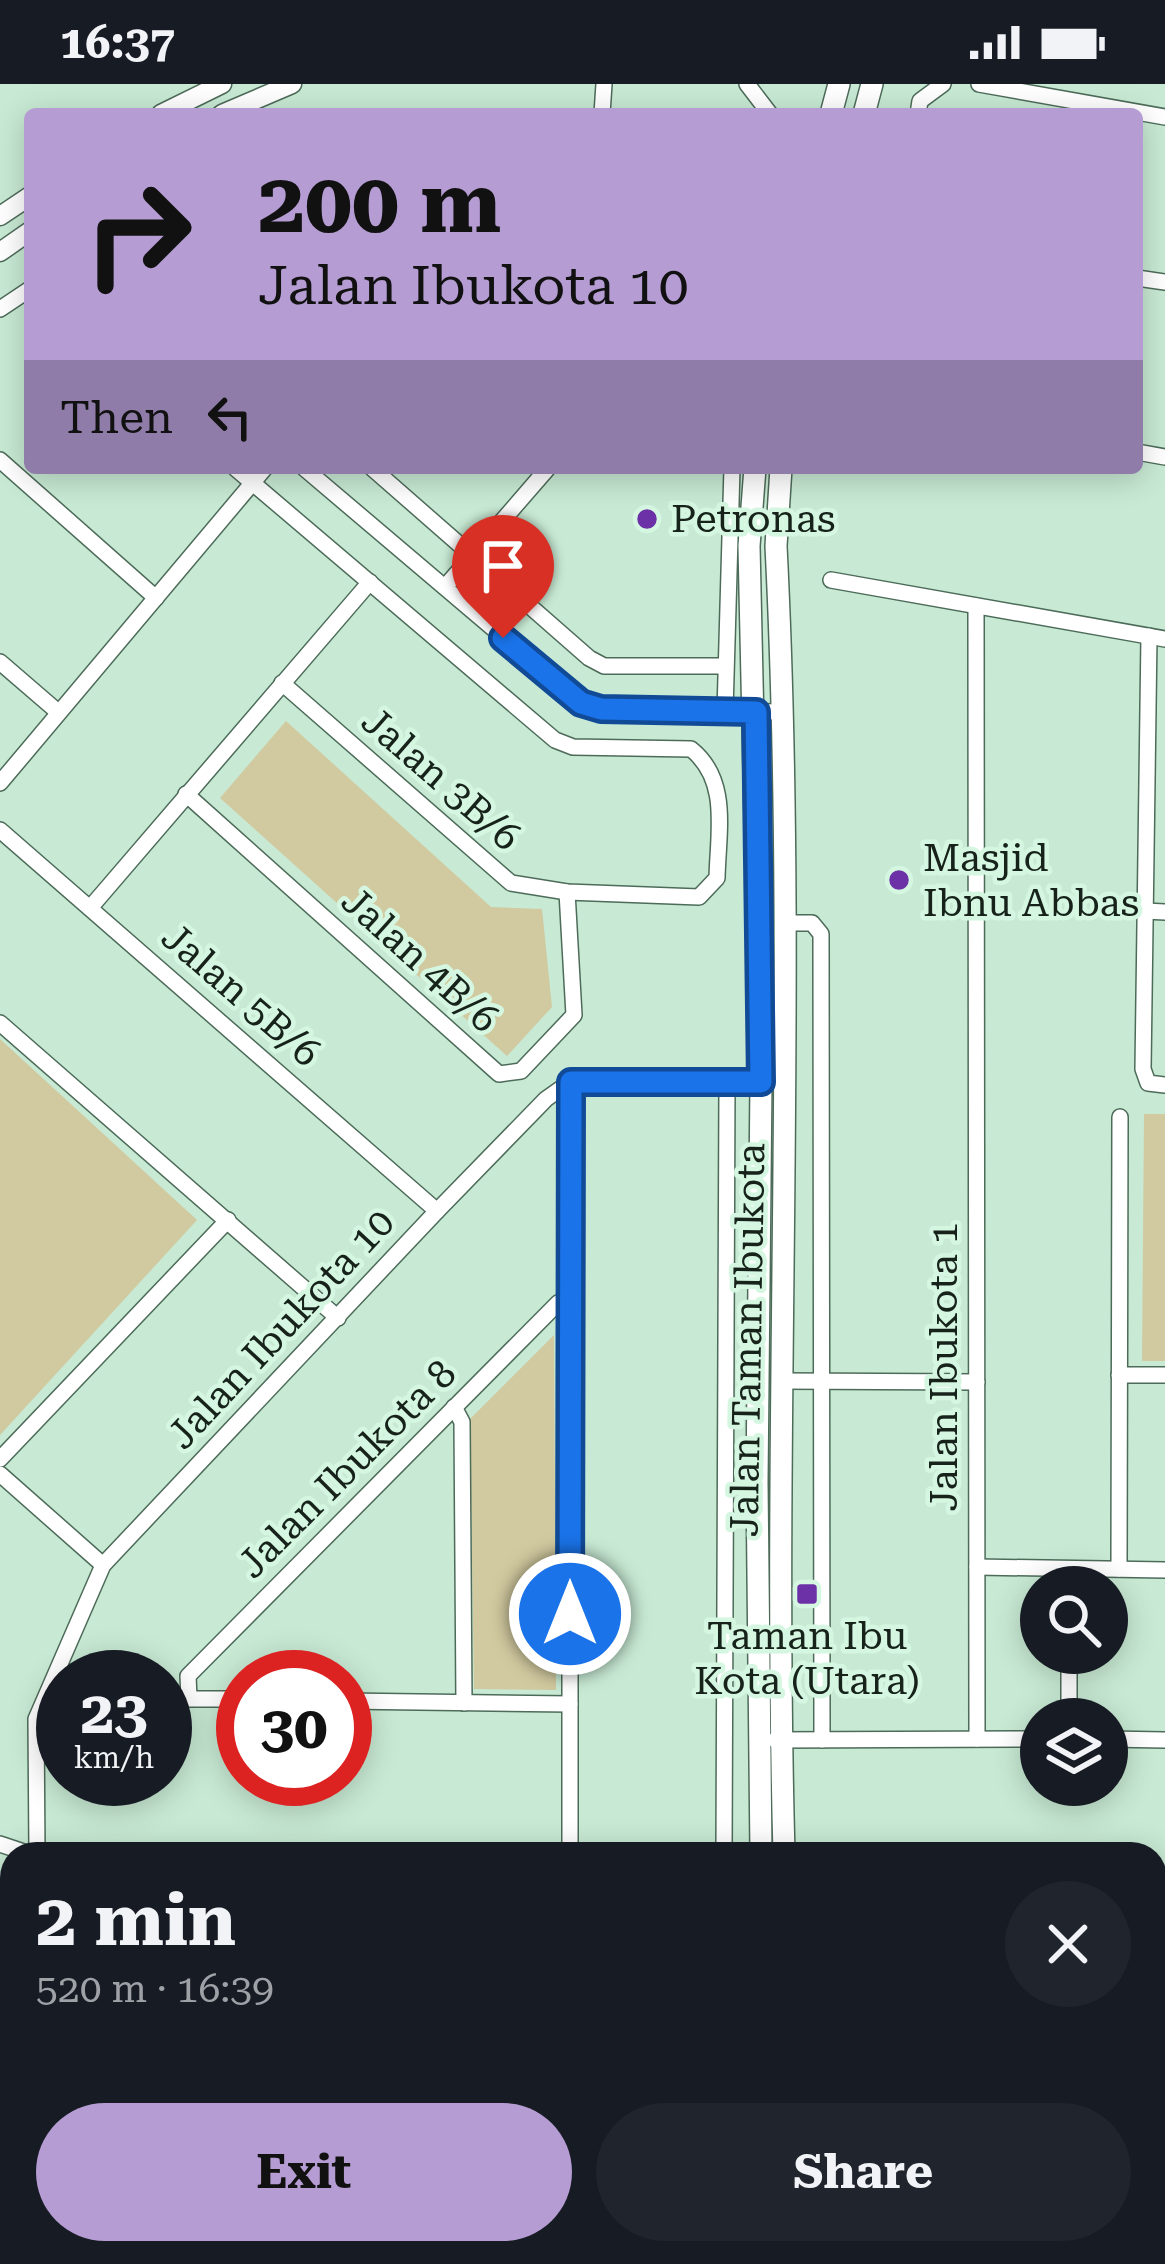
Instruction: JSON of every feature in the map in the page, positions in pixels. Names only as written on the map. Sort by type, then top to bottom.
[{"type":"main road","name":"Jalan Taman Ibukota","points":[[755,474],[749,546],[761,1082],[757,1482],[771,1740],[783,1842]]},
{"type":"main road","name":"Jalan Taman Ibukota","points":[[762,1842],[771,1740],[788,1081],[776,546],[782,474]]},
{"type":"street","points":[[173,108],[222,84]]},
{"type":"street","points":[[236,108],[292,84]]},
{"type":"street","points":[[747,84],[765,108]]},
{"type":"street","points":[[919,108],[920,101],[943,84]]},
{"type":"street","points":[[980,84],[1089,108]]},
{"type":"street","points":[[0,460],[156,598]]},
{"type":"street","name":"Jalan 3B/6","points":[[242,474],[555,740],[573,747],[691,749],[717,774],[717,878],[699,897],[567,892],[501,877],[282,683]]},
{"type":"street","points":[[0,783],[260,474]]},
{"type":"street","points":[[311,474],[581,703],[601,709],[783,712]]},
{"type":"street","points":[[379,474],[604,666],[725,666]]},
{"type":"street","points":[[445,587],[542,474]]},
{"type":"street","points":[[724,711],[731,474]]},
{"type":"street","points":[[831,580],[1157,638],[1143,1069],[1148,1083],[1165,1085]]},
{"type":"street","points":[[90,908],[370,581]]},
{"type":"street","name":"Jalan Ibukota 1","points":[[976,606],[977,1739]]},
{"type":"street","points":[[0,662],[58,712]]},
{"type":"street","name":"Jalan 4B/6","points":[[186,794],[499,1075],[521,1071],[574,1015],[567,892]]},
{"type":"street","name":"Jalan 5B/6","points":[[0,830],[437,1211]]},
{"type":"street","points":[[1145,911],[1165,912]]},
{"type":"street","points":[[786,923],[812,923],[821,934],[822,1740]]},
{"type":"street","points":[[0,1023],[338,1318]]},
{"type":"street","points":[[570,1842],[571,1082],[788,1081]]},
{"type":"street","name":"Jalan Ibukota 10","points":[[72,1650],[103,1565],[437,1211],[546,1100],[571,1082]]},
{"type":"street","points":[[724,1842],[727,1082]]},
{"type":"street","points":[[1119,1566],[1120,1118]]},
{"type":"street","points":[[0,1459],[228,1220]]},
{"type":"street","name":"Jalan Ibukota 8","points":[[192,1672],[558,1303],[572,1299]]},
{"type":"street","points":[[1119,1375],[1165,1375]]},
{"type":"street","points":[[783,1381],[977,1382]]},
{"type":"street","points":[[454,1406],[462,1422],[464,1703]]},
{"type":"street","points":[[0,1474],[103,1565]]},
{"type":"street","points":[[724,1483],[757,1482]]},
{"type":"street","points":[[977,1567],[1020,1572]]},
{"type":"street","points":[[1128,1569],[1165,1570]]},
{"type":"street","points":[[372,1701],[570,1704]]},
{"type":"street","name":"Jalan Ibukota 10","points":[[34,1842],[36,1718]]},
{"type":"street","points":[[771,1740],[1020,1739]]},
{"type":"street","points":[[1128,1739],[1165,1740]]},
{"type":"shaded area","points":[[286,721],[491,907],[542,909],[552,1007],[507,1056],[220,798]]},
{"type":"shaded area","points":[[0,1039],[197,1220],[0,1435]]},
{"type":"shaded area","points":[[1144,1114],[1165,1114],[1165,1361],[1142,1361]]},
{"type":"shaded area","points":[[554,1335],[556,1690],[474,1689],[470,1419]]},
{"type":"place","name":"Petronas","points":[[647,519]]},
{"type":"place","name":"Masjid Ibnu Abbas","points":[[899,880]]},
{"type":"place","name":"Taman Ibu Kota (Utara)","points":[[807,1594]]},
{"type":"route","points":[[503,638],[581,703],[601,709],[756,712],[761,1082],[571,1082],[570,1614]]}]
